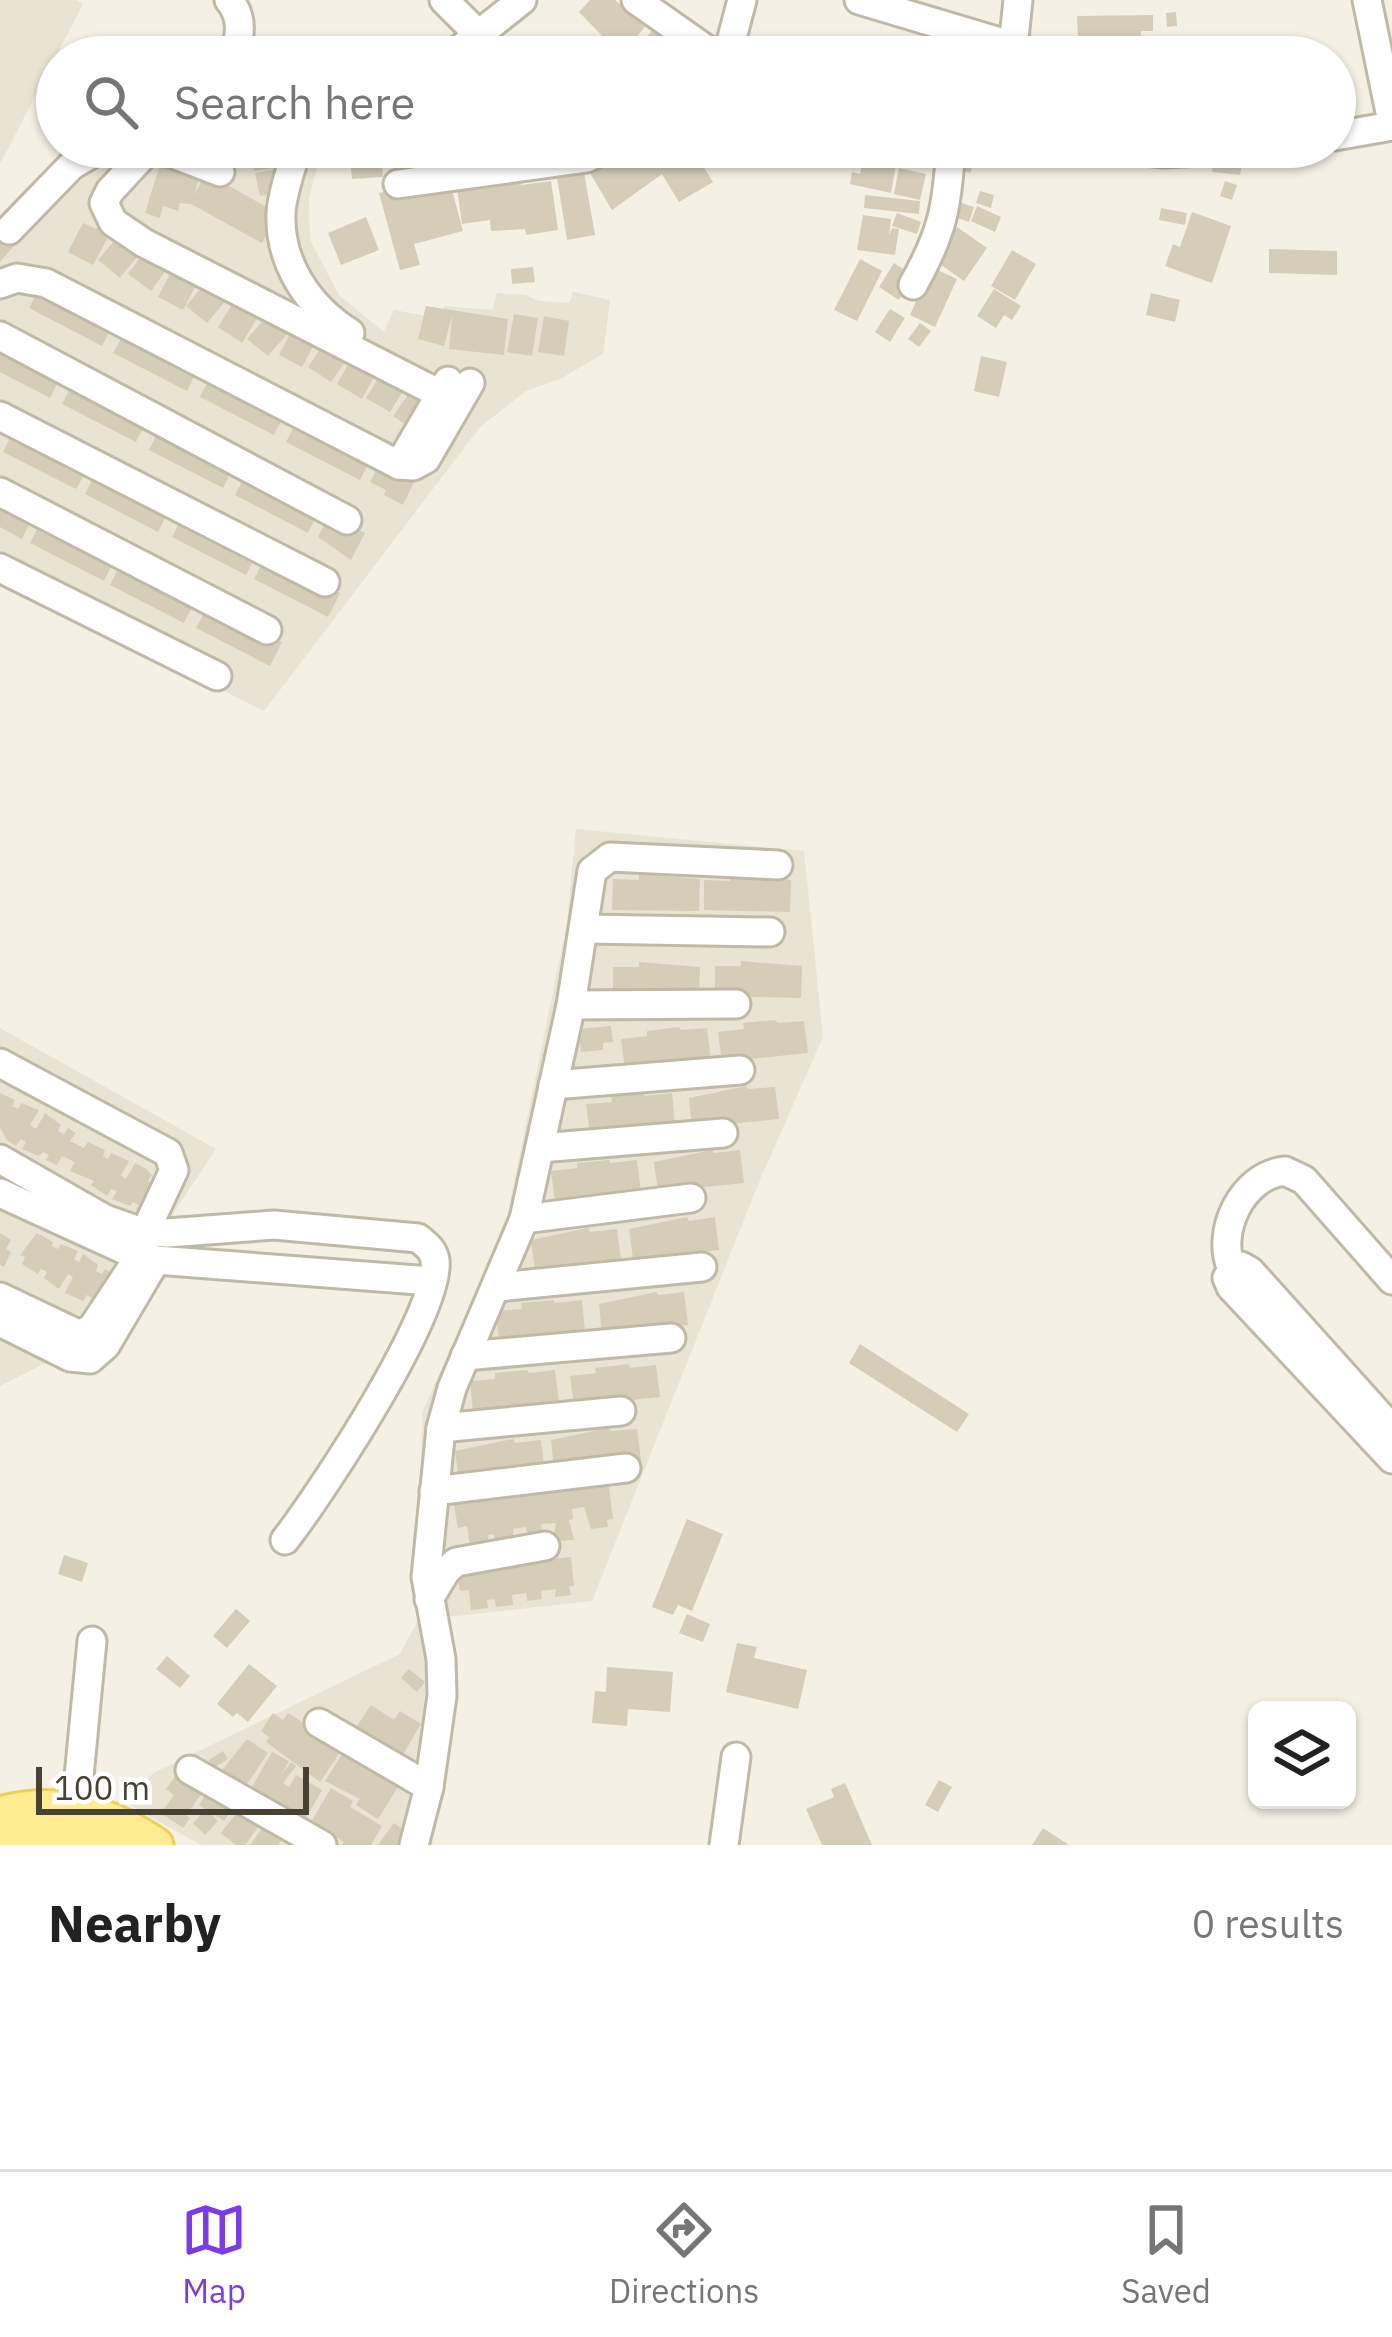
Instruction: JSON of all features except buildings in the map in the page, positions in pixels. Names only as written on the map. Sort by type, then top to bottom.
[{"type":"main road","points":[[0,1814],[40,1806],[76,1808],[110,1818],[155,1845]]},
{"type":"main road","points":[[0,1838],[52,1833],[108,1845]]},
{"type":"street","points":[[230,0],[241,36]]},
{"type":"street","points":[[444,0],[477,33]]},
{"type":"street","points":[[474,36],[522,0]]},
{"type":"street","points":[[636,0],[686,36]]},
{"type":"street","points":[[724,36],[742,0]]},
{"type":"street","points":[[859,0],[968,36]]},
{"type":"street","points":[[1014,36],[1018,0]]},
{"type":"street","points":[[1356,132],[1392,124],[1367,0]]},
{"type":"street","points":[[9,230],[69,168]]},
{"type":"street","points":[[131,168],[104,203],[113,222],[144,243],[453,385],[500,384]]},
{"type":"street","points":[[210,168],[220,172]]},
{"type":"street","points":[[292,168],[281,211],[283,242],[293,272],[310,299],[359,338],[453,385]]},
{"type":"street","points":[[398,184],[514,168]]},
{"type":"street","points":[[913,285],[947,212],[950,168]]},
{"type":"street","points":[[0,284],[17,278],[46,283],[399,465],[413,466],[426,459],[453,385]]},
{"type":"street","points":[[0,336],[347,520]]},
{"type":"street","points":[[0,416],[325,582]]},
{"type":"street","points":[[0,492],[267,630]]},
{"type":"street","points":[[0,568],[217,676]]},
{"type":"street","points":[[414,1845],[429,1787],[442,1679],[426,1554],[441,1429],[465,1356],[524,1219],[571,1006],[592,871],[603,859],[778,865]]},
{"type":"street","points":[[585,929],[770,932]]},
{"type":"street","points":[[571,1006],[736,1004]]},
{"type":"street","points":[[0,1063],[172,1158],[174,1169],[147,1250],[100,1354],[80,1360],[0,1322]]},
{"type":"street","points":[[553,1084],[740,1070]]},
{"type":"street","points":[[540,1148],[723,1133]]},
{"type":"street","points":[[0,1159],[105,1219],[147,1250]]},
{"type":"street","points":[[1390,1276],[1304,1180],[1285,1172],[1264,1177],[1229,1220],[1224,1245],[1232,1269],[1231,1287],[1392,1459]]},
{"type":"street","points":[[0,1193],[147,1250],[431,1281]]},
{"type":"street","points":[[524,1219],[691,1198]]},
{"type":"street","points":[[0,1297],[80,1335],[92,1328],[147,1250],[274,1225],[418,1238],[431,1249],[436,1263],[431,1281],[369,1416],[285,1540]]},
{"type":"street","points":[[1232,1269],[1241,1266],[1250,1271],[1392,1429]]},
{"type":"street","points":[[498,1287],[702,1267]]},
{"type":"street","points":[[0,1341],[20,1350],[30,1338]]},
{"type":"street","points":[[465,1356],[671,1338]]},
{"type":"street","points":[[441,1429],[621,1411]]},
{"type":"street","points":[[434,1491],[626,1468]]},
{"type":"street","points":[[429,1599],[456,1562],[545,1546]]},
{"type":"street","points":[[76,1808],[92,1640]]},
{"type":"street","points":[[319,1723],[429,1787]]},
{"type":"street","points":[[724,1845],[736,1757]]},
{"type":"street","points":[[190,1770],[322,1845]]},
{"type":"shaded area","points":[[0,0],[76,0],[83,4],[66,36],[36,36],[36,95],[0,164]]},
{"type":"shaded area","points":[[103,168],[317,168],[309,198],[310,240],[339,295],[384,332],[394,310],[442,319],[444,306],[492,310],[497,293],[570,303],[573,292],[610,300],[603,354],[560,379],[526,391],[480,427],[264,711],[0,579],[0,258],[71,186]]},
{"type":"shaded area","points":[[576,829],[804,851],[823,1037],[759,1182],[592,1601],[447,1617],[457,1680],[432,1845],[201,1845],[126,1803],[153,1773],[400,1654],[419,1618],[422,1413],[505,1227],[567,923]]},
{"type":"shaded area","points":[[0,1028],[216,1149],[89,1341],[0,1386]]}]
